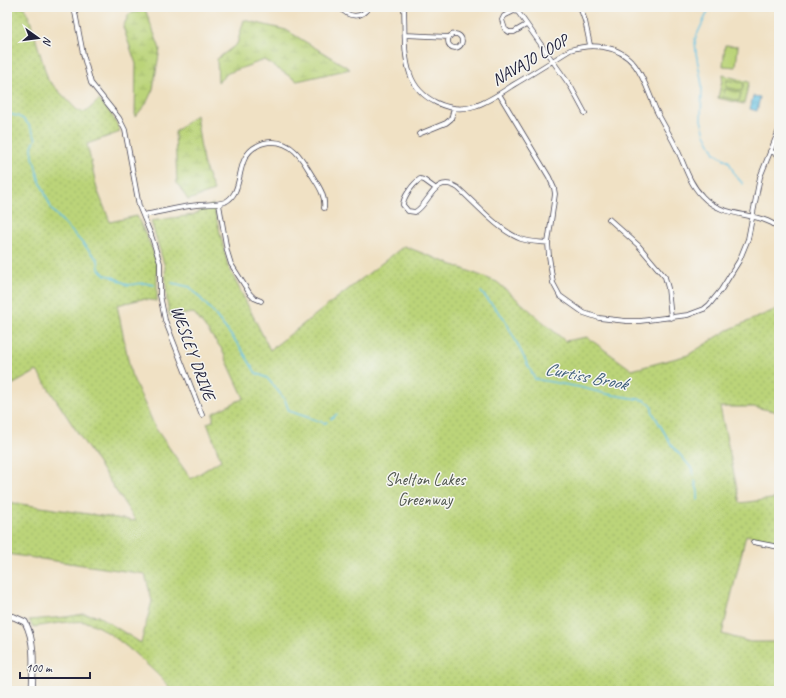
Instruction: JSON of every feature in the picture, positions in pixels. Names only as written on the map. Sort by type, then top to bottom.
[{"type":"street","name":"WESLEY DRIVE","points":[[74,7],[83,54],[91,83],[119,118],[125,130],[139,206],[160,262],[160,294],[165,320],[202,415]]},
{"type":"street","points":[[340,7],[349,16],[355,16],[366,11],[369,7]]},
{"type":"street","name":"NAVAJO LOOP","points":[[404,7],[407,61],[410,75],[414,83],[430,100],[443,106],[454,108],[473,107],[499,94],[570,50],[578,47],[590,45],[606,47],[617,51],[628,58],[636,66],[661,120],[681,157],[690,180],[702,197],[724,210],[769,220],[779,228]]},
{"type":"street","points":[[580,7],[585,21],[590,45]]},
{"type":"street","points":[[653,7],[661,7]]},
{"type":"street","points":[[526,25],[514,32],[508,32],[505,29],[502,20],[504,16],[514,11],[518,12],[571,87],[585,113]]},
{"type":"street","points":[[405,35],[449,37]]},
{"type":"street","points":[[499,94],[549,177],[554,188],[554,204],[548,242],[554,287],[560,296],[584,313],[599,318],[626,321],[671,318],[696,313],[704,309],[714,299],[731,274],[744,250],[748,239],[760,177],[779,130]]},
{"type":"street","points":[[419,134],[446,123],[451,119],[454,108]]},
{"type":"street","points":[[143,215],[197,205],[219,204],[227,201],[235,191],[242,165],[250,150],[266,142],[274,142],[292,148],[298,153],[324,196],[324,208]]},
{"type":"street","points":[[770,151],[779,155]]},
{"type":"street","points":[[436,188],[420,179],[416,182],[404,200],[403,205],[406,210],[411,212],[418,211],[436,188],[449,185],[456,186],[491,219],[516,237],[530,241],[548,242]]},
{"type":"street","points":[[219,204],[227,251],[231,264],[250,294],[261,302]]},
{"type":"street","points":[[609,219],[638,245],[665,277],[668,288],[671,318]]},
{"type":"street","points":[[753,542],[779,547]]},
{"type":"street","points":[[7,616],[14,617],[25,622],[32,638],[32,691]]},
{"type":"green space","name":"Shelton Lakes Greenway","points":[[7,7],[24,7],[30,20],[48,80],[77,110],[86,112],[99,100],[111,115],[120,132],[87,144],[97,189],[110,222],[137,216],[157,263],[157,301],[142,299],[117,305],[131,374],[156,429],[191,479],[221,460],[207,423],[213,421],[213,413],[244,398],[221,348],[194,313],[170,316],[167,302],[165,267],[151,221],[193,215],[213,204],[228,266],[270,350],[404,246],[497,282],[565,341],[587,337],[632,370],[688,355],[728,330],[779,308],[779,412],[754,407],[720,407],[740,503],[779,498],[779,544],[746,535],[722,634],[750,642],[779,642],[779,691],[173,691],[132,651],[95,625],[86,622],[74,622],[33,627],[29,620],[84,614],[98,616],[141,643],[152,601],[145,574],[7,554],[7,502],[136,521],[37,371],[10,386],[7,390],[7,384],[11,380],[7,376]]},
{"type":"green space","points":[[145,9],[160,49],[153,89],[146,104],[135,117],[136,64],[123,27],[129,14]]},
{"type":"green space","points":[[244,20],[286,30],[350,69],[297,81],[264,60],[228,73],[218,82],[217,59],[237,44]]},
{"type":"green space","points":[[725,45],[738,46],[736,67],[723,66]]},
{"type":"green space","points":[[723,75],[749,82],[744,104],[718,98]]},
{"type":"green space","points":[[727,80],[744,83],[742,91],[726,87]]},
{"type":"green space","points":[[725,89],[741,93],[739,101],[723,97]]},
{"type":"green space","points":[[196,115],[203,162],[214,191],[188,200],[177,183],[175,132]]},
{"type":"water","points":[[753,96],[760,97],[757,111],[750,109]]},
{"type":"waterway","points":[[710,7],[695,39],[702,85],[701,120],[705,134],[715,153],[729,162],[735,175],[743,184]]},
{"type":"waterway","points":[[7,114],[18,116],[29,125],[36,139],[32,146],[33,157],[39,179],[52,210],[98,260],[99,269],[105,275],[111,276],[128,285],[144,283],[154,285]]},
{"type":"waterway","points":[[172,283],[190,287],[212,311],[240,347],[256,373],[267,378],[285,400],[289,411],[325,423],[327,422]]},
{"type":"waterway","name":"Curtiss Brook","points":[[481,292],[504,318],[535,379],[644,400],[651,405],[653,413],[671,444],[692,469],[694,475]]},
{"type":"waterway","points":[[331,419],[337,414]]},
{"type":"waterway","name":"Curtiss Brook","points":[[695,481],[698,492],[698,500]]}]
